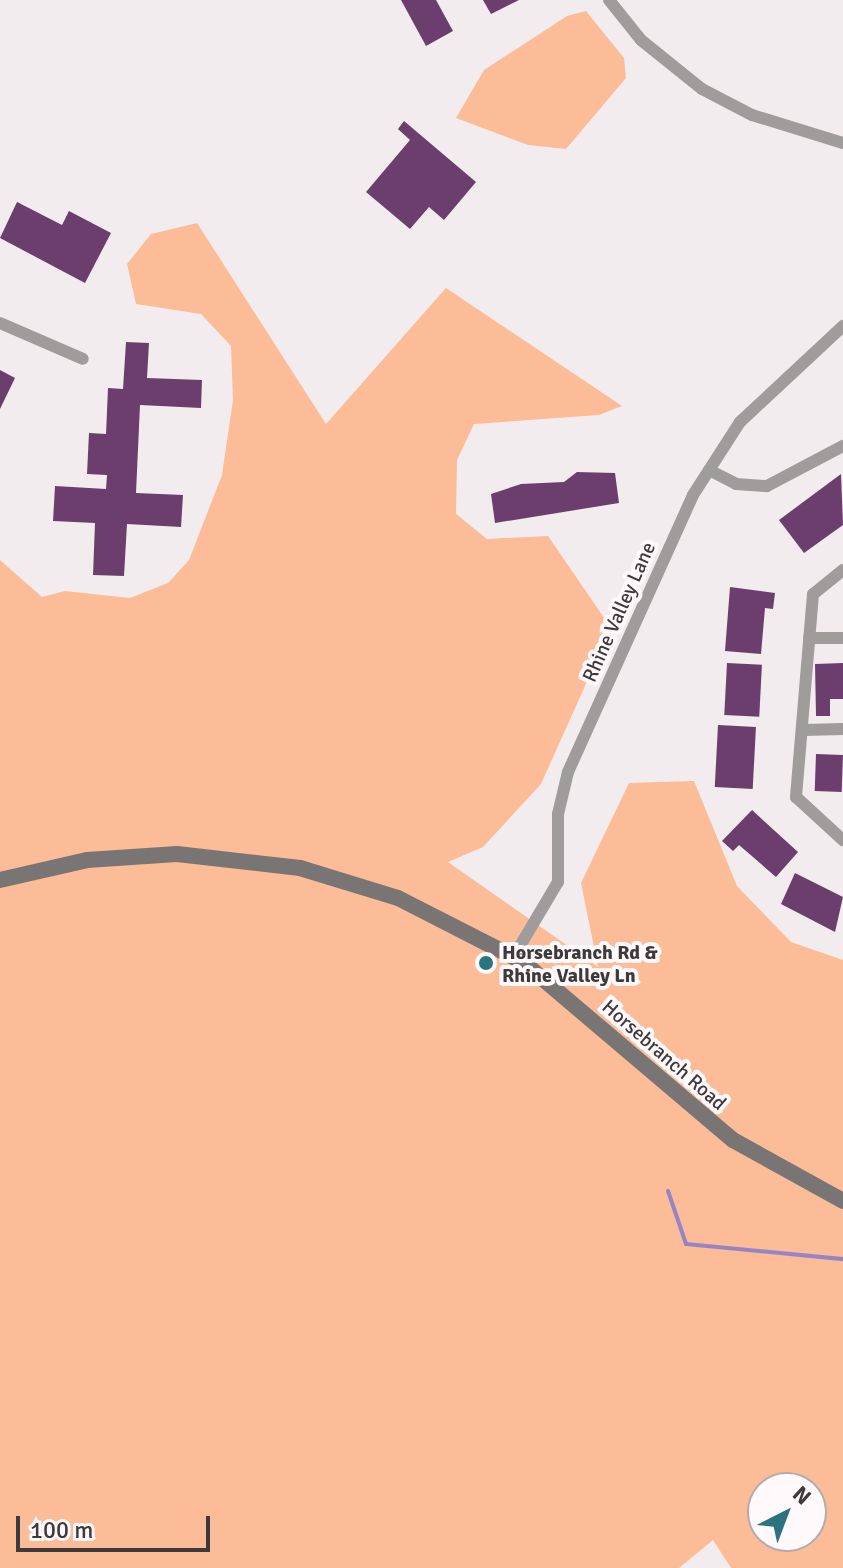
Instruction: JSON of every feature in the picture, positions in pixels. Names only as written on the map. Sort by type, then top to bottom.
[{"type":"street","points":[[609,0],[641,40],[702,89],[752,115],[843,143]]},
{"type":"street","points":[[0,323],[83,359]]},
{"type":"street","name":"Rhine Valley Lane","points":[[514,956],[558,882],[558,814],[568,772],[709,470],[740,422],[843,326]]},
{"type":"street","points":[[709,470],[736,484],[767,486],[843,446]]},
{"type":"street","points":[[843,570],[813,594],[796,797],[843,840]]},
{"type":"street","points":[[809,638],[843,638]]},
{"type":"street","points":[[803,730],[843,729]]},
{"type":"street","name":"Horsebranch Road","points":[[0,880],[134,855],[253,860],[398,898],[514,956],[733,1140],[843,1201]]},
{"type":"shaded area","points":[[586,11],[624,58],[626,78],[566,149],[528,145],[456,118],[484,70],[567,16]]},
{"type":"shaded area","points":[[197,223],[326,424],[446,288],[622,406],[599,415],[474,424],[457,460],[456,514],[487,539],[548,536],[611,628],[541,784],[483,847],[448,862],[598,967],[581,883],[629,783],[694,781],[737,886],[791,942],[843,960],[843,1568],[731,1568],[713,1540],[679,1568],[0,1568],[0,560],[42,597],[65,591],[130,598],[168,583],[189,560],[222,475],[233,400],[231,346],[201,314],[136,304],[127,264],[151,234]]},
{"type":"building","points":[[401,0],[436,0],[453,31],[426,46]]},
{"type":"building","points":[[483,0],[519,0],[491,14]]},
{"type":"building","points":[[404,121],[476,182],[444,220],[429,207],[410,229],[366,192],[410,140],[398,129]]},
{"type":"building","points":[[17,202],[62,225],[69,211],[111,233],[85,283],[0,238]]},
{"type":"building","points":[[126,342],[149,343],[147,378],[202,380],[201,408],[140,405],[136,493],[183,495],[181,527],[127,524],[124,576],[93,575],[95,523],[53,521],[55,486],[106,489],[107,475],[87,474],[89,433],[106,434],[108,388],[123,389]]},
{"type":"building","points":[[0,370],[15,378],[0,409]]},
{"type":"building","points":[[577,472],[615,473],[619,503],[495,523],[491,494],[521,484],[564,482]]},
{"type":"building","points":[[841,474],[843,525],[804,553],[779,520]]},
{"type":"building","points":[[730,587],[775,593],[773,609],[765,608],[761,654],[725,651]]},
{"type":"building","points":[[727,663],[762,665],[759,717],[724,715]]},
{"type":"building","points":[[843,663],[843,699],[830,699],[830,716],[816,716],[815,664]]},
{"type":"building","points":[[718,725],[756,727],[753,789],[715,787]]},
{"type":"building","points":[[816,754],[843,755],[842,792],[815,791]]},
{"type":"building","points":[[752,810],[798,852],[776,877],[739,845],[733,851],[722,841]]},
{"type":"building","points":[[795,873],[843,897],[835,932],[781,904]]},
{"type":"waterway","points":[[668,1191],[686,1244],[843,1259]]},
{"type":"place","name":"Horsebranch Rd & Rhine Valley Ln","points":[[486,963]]}]
